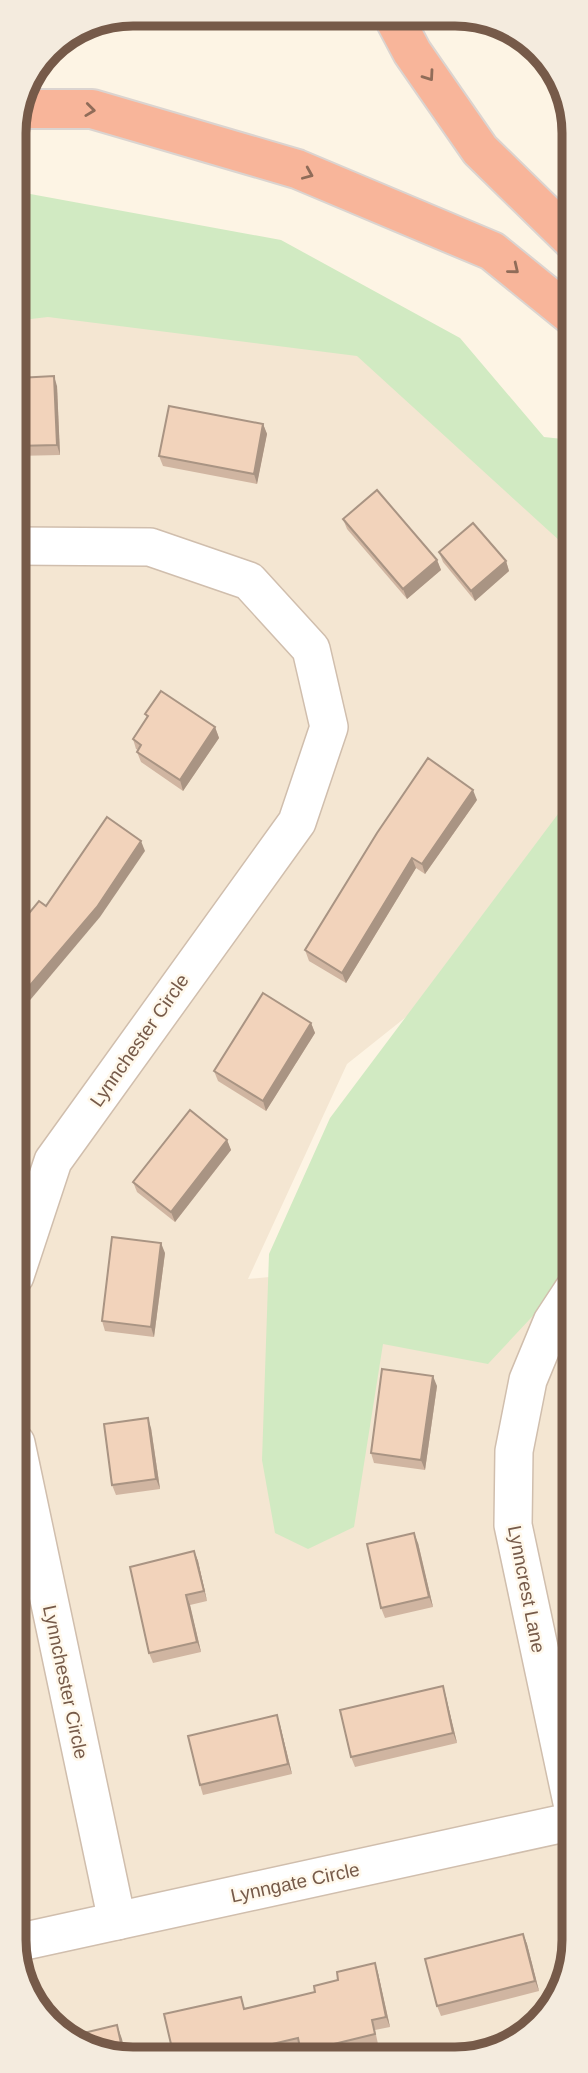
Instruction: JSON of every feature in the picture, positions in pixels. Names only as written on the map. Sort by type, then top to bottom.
[{"type":"highway","points":[[398,26],[412,52],[480,150],[562,230]]},
{"type":"highway","points":[[30,108],[92,109],[297,169],[492,251],[562,308]]},
{"type":"street","name":"Lynnchester Circle","points":[[26,546],[150,547],[249,581],[311,649],[329,727],[297,822],[53,1161],[26,1243]]},
{"type":"street","name":"Lynncrest Lane","points":[[562,1307],[552,1322],[528,1380],[514,1451],[513,1525],[562,1756]]},
{"type":"street","name":"Lynnchester Circle","points":[[26,1490],[117,1921]]},
{"type":"street","name":"Lynngate Circle","points":[[26,1941],[562,1824]]},
{"type":"shaded area","points":[[183,235],[436,332],[562,526],[562,866],[548,904],[347,1064],[248,1279],[538,1251],[562,1221],[562,1947],[554,1981],[535,2010],[508,2032],[476,2045],[112,2045],[86,2036],[58,2015],[37,1987],[28,1961],[26,261]]},
{"type":"green space","points":[[26,193],[281,240],[460,338],[544,437],[562,439],[562,543],[357,356],[48,317],[26,320]]},
{"type":"green space","points":[[562,809],[562,1285],[488,1364],[383,1344],[354,1527],[308,1549],[275,1533],[262,1460],[269,1254],[330,1118]]},
{"type":"building","points":[[54,376],[57,445],[26,446],[26,378]]},
{"type":"building","points":[[169,406],[263,424],[254,474],[159,456]]},
{"type":"building","points":[[377,490],[437,560],[403,589],[343,519]]},
{"type":"building","points":[[473,523],[506,561],[471,591],[439,552]]},
{"type":"building","points":[[161,691],[215,727],[180,780],[137,752],[141,745],[133,739],[148,716],[145,714]]},
{"type":"building","points":[[428,758],[473,790],[422,864],[412,858],[342,973],[305,950],[377,833]]},
{"type":"building","points":[[107,817],[141,841],[97,907],[26,990],[26,917],[39,901],[46,906]]},
{"type":"building","points":[[263,993],[311,1023],[263,1101],[214,1071]]},
{"type":"building","points":[[190,1110],[227,1140],[171,1212],[133,1182]]},
{"type":"building","points":[[112,1237],[161,1243],[151,1327],[102,1321]]},
{"type":"building","points":[[382,1369],[433,1376],[421,1460],[371,1453]]},
{"type":"building","points":[[148,1418],[156,1479],[112,1485],[104,1424]]},
{"type":"building","points":[[414,1533],[429,1597],[381,1608],[367,1544]]},
{"type":"building","points":[[194,1551],[204,1591],[186,1595],[197,1642],[149,1653],[130,1567]]},
{"type":"building","points":[[443,1686],[453,1733],[351,1757],[340,1710]]},
{"type":"building","points":[[277,1715],[288,1764],[200,1785],[188,1736]]},
{"type":"building","points":[[523,1934],[535,1981],[437,2006],[425,1959]]},
{"type":"building","points":[[375,1963],[386,2017],[372,2020],[375,2034],[322,2047],[300,2047],[298,2038],[259,2047],[172,2047],[164,2014],[241,1997],[244,2009],[315,1992],[314,1986],[338,1980],[337,1972]]},
{"type":"building","points":[[117,2025],[122,2046],[99,2041],[82,2033]]}]
